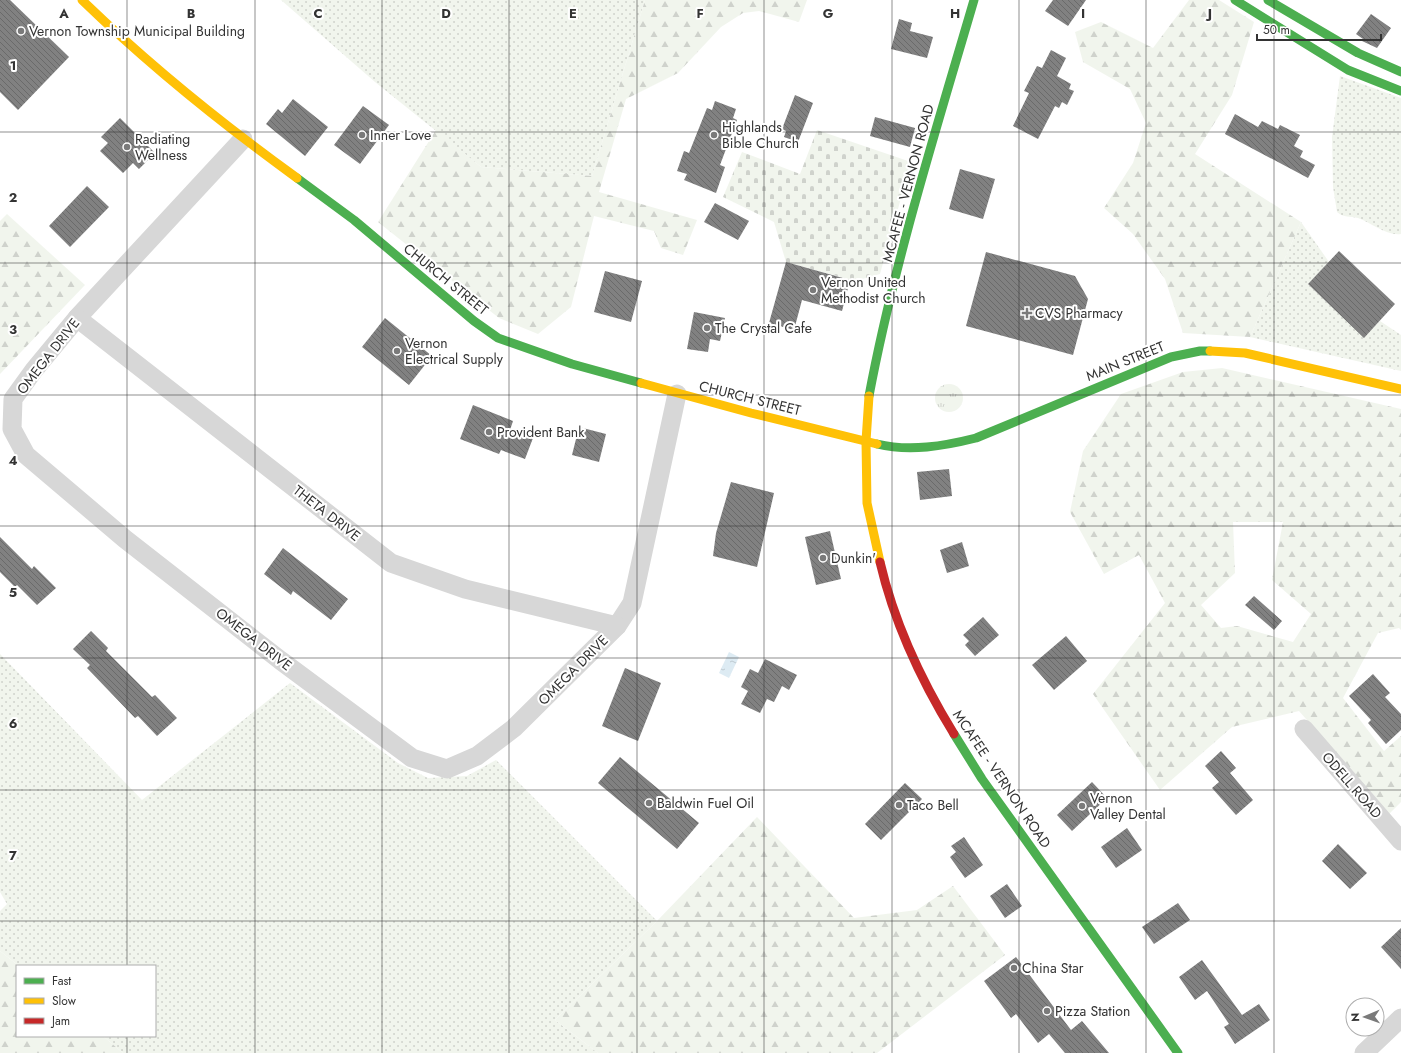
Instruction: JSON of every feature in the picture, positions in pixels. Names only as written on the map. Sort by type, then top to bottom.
[{"type":"main road","name":"CHURCH STREET","points":[[82,0],[129,45],[243,139],[354,220],[474,321],[498,338],[572,364],[677,394],[866,442]]},
{"type":"main road","name":"MCAFEE - VERNON ROAD","points":[[974,0],[937,126],[880,339],[869,397],[866,442],[867,503],[881,565],[896,613],[912,654],[940,711],[982,779],[1178,1053]]},
{"type":"main road","points":[[1235,0],[1348,70],[1401,90]]},
{"type":"main road","points":[[1268,0],[1352,50],[1401,72]]},
{"type":"main road","name":"MAIN STREET","points":[[866,442],[892,448],[922,448],[949,445],[976,438],[1171,357],[1200,350],[1245,353],[1401,389]]},
{"type":"street","name":"OMEGA DRIVE","points":[[243,139],[77,318],[34,370],[13,400],[12,429],[26,455],[125,540],[280,660],[412,758],[447,769],[477,756],[514,728],[617,626],[632,603],[677,394]]},
{"type":"street","name":"THETA DRIVE","points":[[77,318],[391,563],[464,589],[617,626]]},
{"type":"street","name":"ODELL ROAD","points":[[1304,728],[1401,841]]},
{"type":"street","points":[[1364,1053],[1401,1018]]},
{"type":"green space","points":[[281,0],[645,0],[592,176],[481,167],[375,82]]},
{"type":"green space","points":[[645,0],[807,0],[799,22],[759,11],[743,13],[721,27],[678,73],[626,99],[599,192],[697,220],[683,255],[661,248],[654,231],[594,216],[571,307],[538,334],[499,318],[378,222],[436,130],[481,167],[592,176]]},
{"type":"green space","points":[[1189,0],[1219,0],[1254,22],[1232,95],[1195,154],[1301,222],[1250,337],[1183,333],[1165,279],[1133,234],[1104,208],[1133,163],[1146,123],[1130,89],[1083,62],[1075,32],[1101,22],[1153,48]]},
{"type":"green space","points":[[1340,76],[1401,98],[1401,234],[1390,233],[1358,218],[1345,216],[1337,212],[1333,187],[1332,137]]},
{"type":"green space","points":[[817,130],[911,162],[880,274],[855,281],[786,262],[774,222],[723,197],[742,152],[800,174]]},
{"type":"green space","points":[[7,214],[85,285],[0,374],[0,221]]},
{"type":"green space","points":[[1301,222],[1329,262],[1308,284],[1364,337],[1380,321],[1401,335],[1401,371],[1250,337]]},
{"type":"green space","points":[[1222,368],[1401,409],[1401,630],[1399,628],[1378,633],[1343,698],[1384,751],[1401,736],[1401,802],[1389,814],[1299,711],[1232,727],[1160,790],[1093,694],[1165,603],[1139,555],[1104,574],[1070,512],[1083,451],[1121,394],[1183,372]],"holes":[[[1233,522],[1283,522],[1272,580],[1311,614],[1293,642],[1237,626],[1221,628],[1201,605],[1235,573]]]},
{"type":"green space","points":[[949,384],[959,388],[963,398],[959,408],[949,412],[939,408],[935,398],[939,388]]},
{"type":"green space","points":[[0,654],[142,800],[290,683],[398,763],[428,778],[467,776],[496,760],[657,921],[555,1020],[598,1053],[123,1053],[104,1037],[156,1037],[156,965],[18,965],[0,951],[0,911],[7,904],[0,892]]},
{"type":"green space","points":[[757,817],[854,918],[917,910],[953,886],[1005,955],[877,1053],[598,1053],[555,1020],[657,921]]},
{"type":"green space","points":[[0,951],[18,965],[16,965],[16,1037],[104,1037],[123,1053],[0,1053]]},
{"type":"water","points":[[729,652],[739,657],[729,678],[719,673]]},
{"type":"building","name":"Vernon Township Municipal Building","points":[[0,0],[10,0],[69,57],[18,110],[0,92]]},
{"type":"building","points":[[1053,0],[1086,0],[1068,26],[1045,11]]},
{"type":"building","points":[[1371,14],[1391,28],[1377,48],[1362,41],[1363,39],[1356,34]]},
{"type":"building","points":[[899,19],[912,23],[910,31],[933,37],[927,58],[891,49]]},
{"type":"building","points":[[1051,50],[1066,58],[1057,76],[1071,84],[1069,89],[1074,91],[1067,105],[1062,102],[1059,108],[1055,106],[1038,139],[1013,126],[1029,93],[1024,91],[1037,66],[1042,68]]},
{"type":"building","points":[[795,95],[813,103],[798,142],[784,137],[786,131],[782,129]]},
{"type":"building","points":[[293,99],[328,127],[305,156],[266,124],[278,109],[282,113]]},
{"type":"building","name":"Highlands Bible Church","points":[[715,101],[736,109],[733,118],[737,120],[720,165],[725,167],[716,193],[684,180],[687,174],[677,171],[684,151],[689,153],[707,108],[712,110]]},
{"type":"building","name":"Inner Love","points":[[363,106],[389,125],[360,164],[334,145]]},
{"type":"building","points":[[1235,114],[1258,127],[1262,121],[1278,129],[1280,125],[1300,135],[1294,146],[1303,151],[1300,157],[1315,165],[1308,178],[1225,134]]},
{"type":"building","points":[[875,117],[915,128],[910,147],[870,136]]},
{"type":"building","name":"Radiating Wellness","points":[[120,118],[155,153],[139,169],[133,163],[123,173],[100,151],[108,143],[101,137]]},
{"type":"building","points":[[960,169],[995,179],[983,219],[949,209]]},
{"type":"building","points":[[87,186],[109,207],[70,247],[49,226]]},
{"type":"building","points":[[715,203],[749,221],[738,240],[704,222]]},
{"type":"building","points":[[1339,251],[1395,304],[1364,338],[1308,284]]},
{"type":"building","name":"CVS Pharmacy","points":[[986,252],[1075,276],[1088,299],[1073,355],[966,326]]},
{"type":"building","name":"Vernon United Methodist Church","points":[[786,262],[850,280],[842,311],[802,300],[794,330],[769,323]]},
{"type":"building","points":[[605,271],[642,281],[631,322],[594,312]]},
{"type":"building","name":"The Crystal Cafe","points":[[694,312],[725,318],[720,341],[710,339],[708,352],[687,349]]},
{"type":"building","name":"Vernon Electrical Supply","points":[[385,318],[432,356],[409,385],[362,347]]},
{"type":"building","name":"Provident Bank","points":[[473,405],[513,421],[510,430],[533,438],[525,459],[501,450],[499,454],[460,439]]},
{"type":"building","points":[[579,427],[606,434],[599,462],[572,455]]},
{"type":"building","points":[[949,469],[952,496],[920,500],[917,472]]},
{"type":"building","points":[[731,482],[774,493],[757,567],[713,556],[716,533]]},
{"type":"building","name":"Dunkin'","points":[[830,531],[841,579],[816,585],[805,537]]},
{"type":"building","points":[[0,537],[32,569],[34,566],[56,588],[37,605],[17,585],[15,587],[0,572]]},
{"type":"building","points":[[962,542],[969,566],[947,573],[940,550]]},
{"type":"building","points":[[283,548],[348,599],[331,620],[293,591],[291,595],[264,574]]},
{"type":"building","points":[[1254,596],[1282,621],[1274,630],[1245,605]]},
{"type":"building","points":[[983,617],[999,635],[975,656],[965,645],[969,641],[963,635]]},
{"type":"building","points":[[91,631],[108,648],[106,651],[152,697],[155,695],[177,718],[157,736],[138,716],[135,718],[87,668],[90,665],[73,649]]},
{"type":"building","points":[[1066,636],[1087,661],[1054,690],[1032,665]]},
{"type":"building","points":[[765,659],[797,675],[789,690],[782,686],[774,702],[767,699],[760,713],[741,704],[748,691],[741,687],[750,669],[758,673]]},
{"type":"building","points":[[625,668],[661,683],[638,741],[602,726]]},
{"type":"building","points":[[1373,674],[1390,693],[1385,697],[1401,714],[1401,730],[1386,744],[1368,723],[1371,720],[1349,696]]},
{"type":"building","points":[[1221,751],[1236,768],[1230,773],[1253,800],[1236,815],[1212,788],[1219,782],[1205,766]]},
{"type":"building","name":"Baldwin Fuel Oil","points":[[620,757],[699,823],[677,849],[598,783]]},
{"type":"building","name":"Vernon Valley Dental","points":[[1092,782],[1107,798],[1072,831],[1057,815]]},
{"type":"building","name":"Taco Bell","points":[[905,783],[922,799],[881,840],[865,824]]},
{"type":"building","points":[[1127,828],[1142,850],[1116,868],[1101,847]]},
{"type":"building","points":[[964,837],[983,865],[965,878],[950,857],[956,852],[951,846]]},
{"type":"building","points":[[1338,844],[1367,873],[1350,889],[1322,861]]},
{"type":"building","points":[[1007,884],[1022,906],[1005,918],[990,896]]},
{"type":"building","points":[[1178,903],[1190,920],[1154,944],[1142,927]]},
{"type":"building","points":[[1401,928],[1401,969],[1381,947]]},
{"type":"building","points":[[1016,957],[1071,1030],[1082,1021],[1109,1053],[1065,1053],[1049,1034],[1038,1043],[1016,1014],[1011,1018],[984,981]]},
{"type":"building","points":[[1202,960],[1242,1015],[1259,1004],[1270,1020],[1235,1044],[1224,1027],[1229,1024],[1207,991],[1195,1000],[1179,977]]},
{"type":"traffic: fast","points":[[869,396],[879,346],[903,247],[974,0]]},
{"type":"traffic: fast","points":[[1235,0],[1348,70],[1401,91]]},
{"type":"traffic: fast","points":[[1268,0],[1358,53],[1401,72]]},
{"type":"traffic: fast","points":[[297,178],[354,220],[474,321],[498,338],[572,364],[641,383]]},
{"type":"traffic: fast","points":[[877,444],[902,448],[914,448],[939,446],[976,438],[1171,357],[1200,351],[1210,351]]},
{"type":"traffic: fast","points":[[954,734],[982,779],[1178,1053]]},
{"type":"traffic: slow","points":[[82,0],[133,48],[186,93],[297,178]]},
{"type":"traffic: slow","points":[[1210,351],[1245,353],[1401,389]]},
{"type":"traffic: slow","points":[[641,383],[751,413],[877,444]]},
{"type":"traffic: slow","points":[[869,396],[866,441],[867,503],[880,562]]},
{"type":"traffic: jam","points":[[880,562],[893,607],[910,651],[931,694],[954,734]]},
{"type":"place","name":"Vernon Township Municipal Building","points":[[21,31]]},
{"type":"place","name":"Inner Love","points":[[362,135]]},
{"type":"place","name":"Highlands Bible Church","points":[[714,135]]},
{"type":"place","name":"Radiating Wellness","points":[[127,147]]},
{"type":"place","name":"Vernon United Methodist Church","points":[[813,290]]},
{"type":"place","name":"CVS Pharmacy","points":[[1027,313]]},
{"type":"place","name":"The Crystal Cafe","points":[[707,328]]},
{"type":"place","name":"Vernon Electrical Supply","points":[[397,351]]},
{"type":"place","name":"Provident Bank","points":[[489,432]]},
{"type":"place","name":"Dunkin'","points":[[823,558]]},
{"type":"place","name":"Baldwin Fuel Oil","points":[[649,803]]},
{"type":"place","name":"Taco Bell","points":[[899,805]]},
{"type":"place","name":"Vernon Valley Dental","points":[[1082,806]]},
{"type":"place","name":"China Star","points":[[1014,968]]},
{"type":"place","name":"Pizza Station","points":[[1047,1011]]}]
